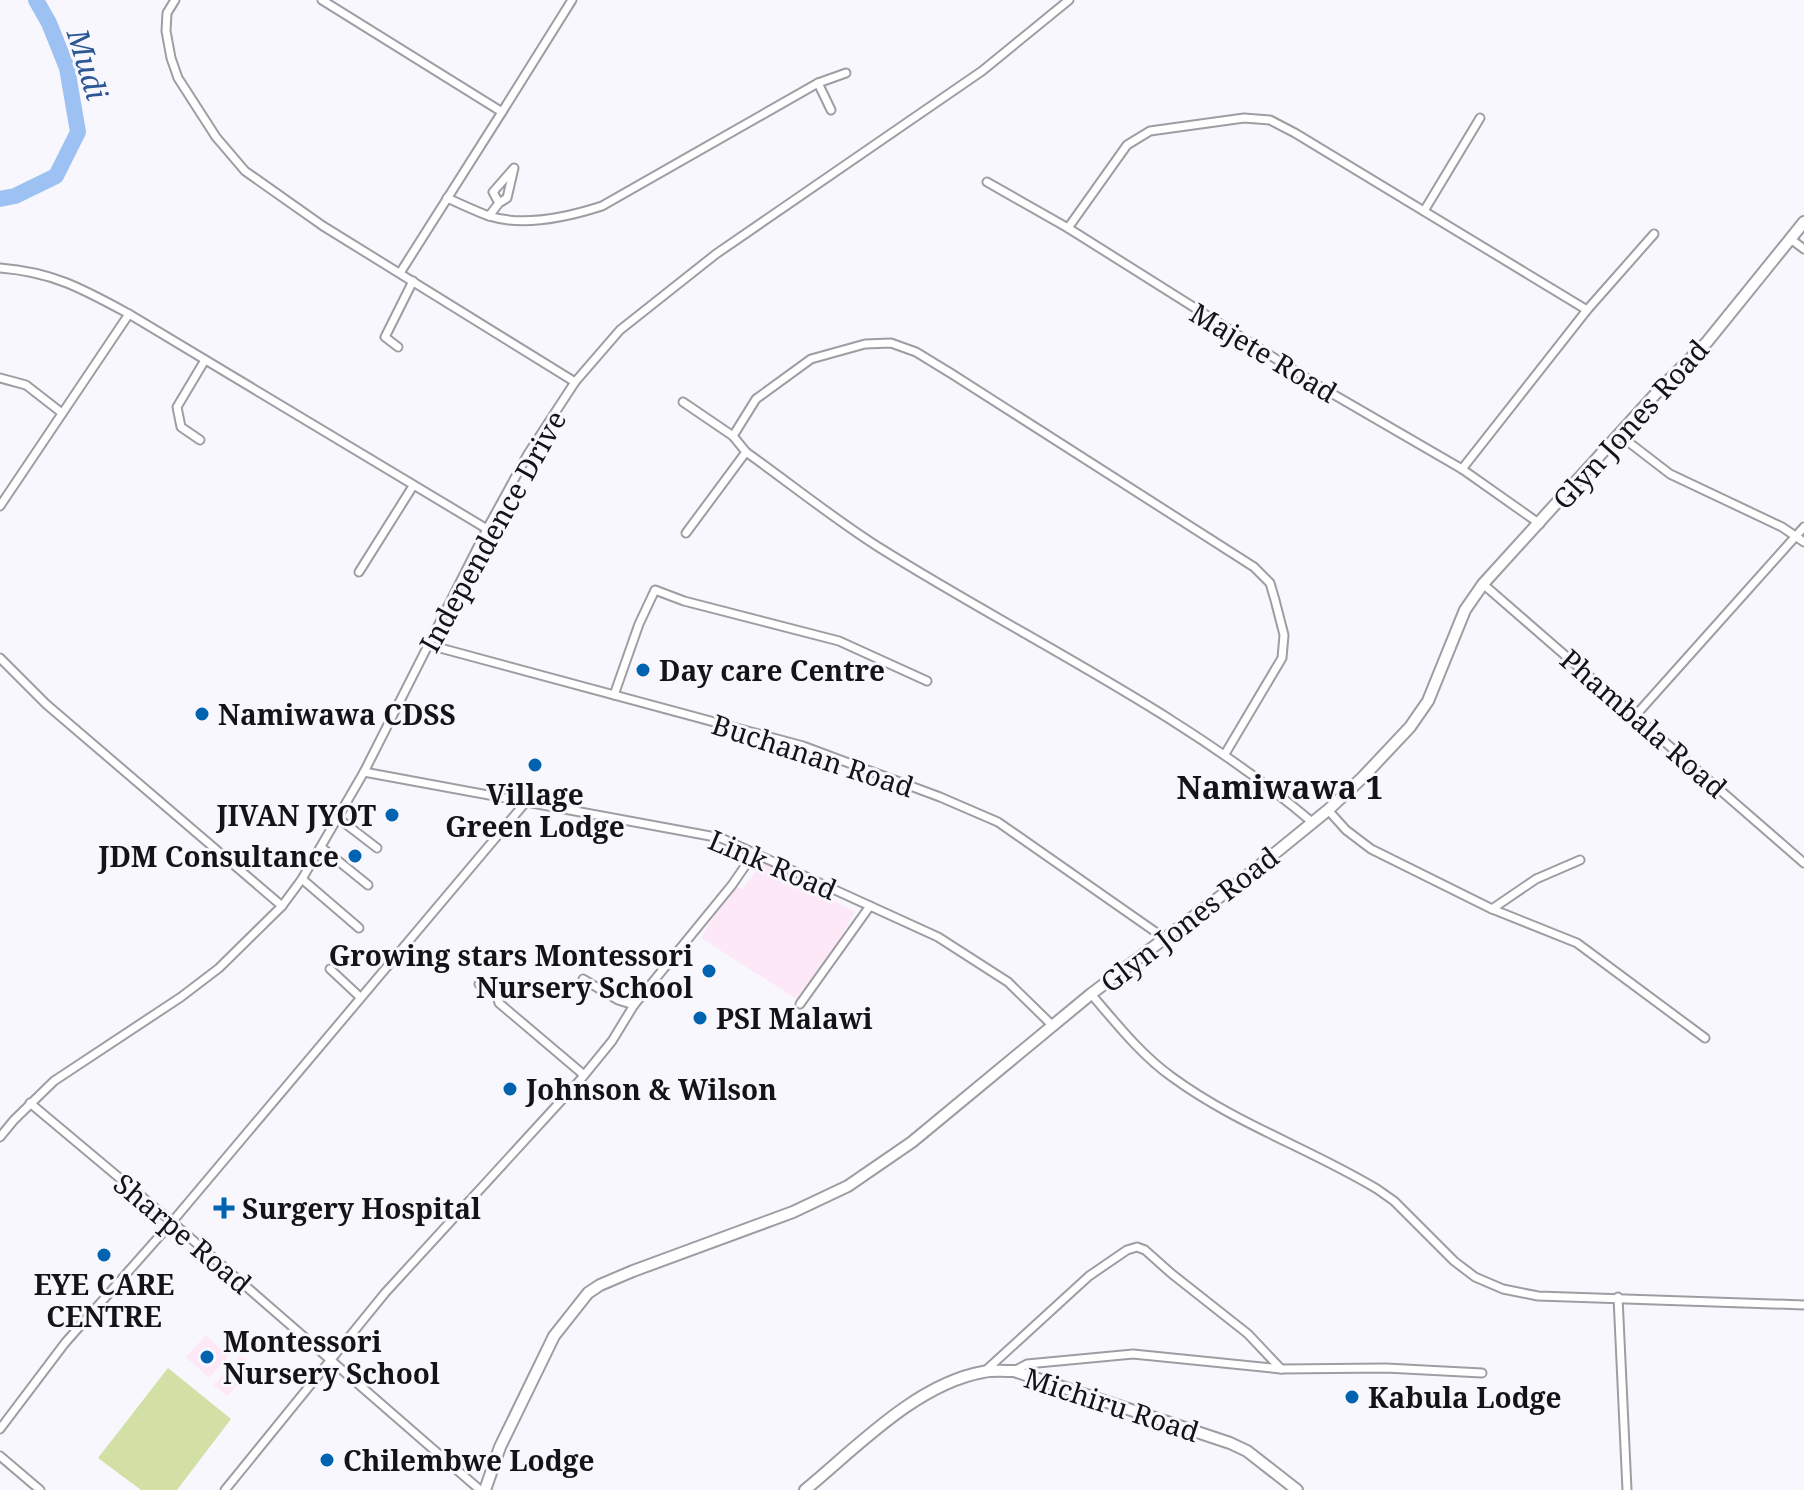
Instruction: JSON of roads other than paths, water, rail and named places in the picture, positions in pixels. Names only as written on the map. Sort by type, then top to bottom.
[{"type":"street","points":[[322,0],[502,112]]},
{"type":"street","points":[[400,273],[572,0]]},
{"type":"street","name":"Independence Drive","points":[[0,1137],[30,1103],[79,1063],[181,997],[219,968],[282,906],[302,879],[364,772],[528,454],[575,382],[620,330],[668,290],[982,71],[1069,0]]},
{"type":"street","points":[[171,1],[166,31],[178,78],[216,137],[245,171],[323,226],[575,382]]},
{"type":"street","points":[[447,198],[489,216],[508,220],[567,217],[602,206],[818,83],[846,73]]},
{"type":"street","points":[[818,83],[831,110]]},
{"type":"street","points":[[1068,228],[1127,145],[1150,131],[1244,118],[1270,120],[1587,310]]},
{"type":"street","points":[[1424,211],[1480,118]]},
{"type":"street","name":"Majete Road","points":[[987,182],[1068,228],[1319,386],[1462,469],[1540,524]]},
{"type":"street","points":[[489,216],[499,203]]},
{"type":"street","name":"Glyn Jones Road","points":[[483,1490],[500,1447],[554,1336],[588,1293],[633,1271],[772,1221],[848,1186],[912,1142],[1052,1025],[1328,810],[1410,727],[1428,701],[1465,610],[1483,584],[1618,434],[1707,342],[1804,222]]},
{"type":"street","points":[[1462,469],[1587,310],[1654,234]]},
{"type":"street","points":[[1792,240],[1804,249]]},
{"type":"street","points":[[0,268],[37,272],[74,284],[487,529]]},
{"type":"street","points":[[398,347],[385,337],[413,281]]},
{"type":"street","points":[[0,506],[129,314]]},
{"type":"street","points":[[733,436],[756,399],[811,359],[865,344],[891,343],[916,352],[952,374],[1254,567],[1270,583],[1284,635],[1282,658],[1225,754]]},
{"type":"street","points":[[200,440],[181,427],[177,407],[205,360]]},
{"type":"street","points":[[0,378],[26,385],[62,413]]},
{"type":"street","points":[[683,402],[733,436],[746,452],[879,547],[1180,725],[1265,782],[1312,822]]},
{"type":"street","points":[[1618,434],[1670,474],[1782,527],[1804,542]]},
{"type":"street","points":[[686,533],[746,452]]},
{"type":"street","points":[[359,572],[413,486]]},
{"type":"street","points":[[1635,716],[1804,527]]},
{"type":"street","name":"Phambala Road","points":[[1483,584],[1804,863]]},
{"type":"street","points":[[614,695],[639,624],[655,590],[684,601],[839,641],[927,681]]},
{"type":"street","name":"Buchanan Road","points":[[429,645],[803,746],[998,822],[1121,907],[1162,940]]},
{"type":"street","points":[[0,658],[46,704],[282,906]]},
{"type":"street","name":"Link Road","points":[[364,772],[525,803],[681,828],[721,838],[938,937],[1008,982],[1052,1025]]},
{"type":"street","points":[[0,1429],[65,1343],[172,1222],[525,803]]},
{"type":"street","points":[[1328,810],[1346,830],[1371,849],[1492,909],[1577,943],[1705,1038]]},
{"type":"street","points":[[338,818],[377,848]]},
{"type":"street","points":[[321,847],[368,885]]},
{"type":"street","points":[[225,1490],[385,1293],[584,1075],[612,1041],[634,1005],[732,885],[754,853]]},
{"type":"street","points":[[1492,909],[1536,879],[1580,860]]},
{"type":"street","points":[[302,879],[359,928]]},
{"type":"street","points":[[800,1004],[870,906]]},
{"type":"street","points":[[330,969],[360,997]]},
{"type":"street","points":[[583,979],[618,1000],[634,1005]]},
{"type":"street","points":[[479,984],[497,996],[499,1003],[584,1075]]},
{"type":"street","points":[[1091,994],[1169,1075],[1237,1118],[1377,1189],[1410,1215],[1454,1261],[1489,1285],[1538,1296],[1804,1305]]},
{"type":"street","name":"Sharpe Road","points":[[30,1103],[483,1490]]},
{"type":"street","points":[[984,1372],[1089,1276],[1127,1250],[1137,1247],[1145,1250],[1248,1334],[1281,1369]]},
{"type":"street","points":[[1618,1297],[1627,1490]]},
{"type":"street","points":[[1014,1371],[1027,1364],[1133,1354],[1281,1369],[1386,1368],[1482,1373]]},
{"type":"street","name":"Michiru Road","points":[[805,1490],[912,1403],[949,1383],[984,1372],[1014,1371],[1230,1443],[1247,1451],[1297,1490]]},
{"type":"street","points":[[0,1456],[40,1490]]},
{"type":"waterway","name":"Mudi","points":[[0,199],[15,196],[56,176],[78,132],[67,68],[36,0]]},
{"type":"place","name":"Day care Centre","points":[[643,670]]},
{"type":"place","name":"Namiwawa CDSS","points":[[202,714]]},
{"type":"place","name":"Village Green Lodge","points":[[535,765]]},
{"type":"place","name":"JIVAN JYOT","points":[[392,815]]},
{"type":"place","name":"JDM Consultance","points":[[355,856]]},
{"type":"place","name":"Growing stars Montessori Nursery School","points":[[709,971]]},
{"type":"place","name":"PSI Malawi","points":[[700,1018]]},
{"type":"place","name":"Johnson & Wilson","points":[[510,1089]]},
{"type":"place","name":"Surgery Hospital","points":[[224,1208]]},
{"type":"place","name":"EYE CARE CENTRE","points":[[104,1255]]},
{"type":"place","name":"Montessori Nursery School","points":[[207,1357]]},
{"type":"place","name":"Kabula Lodge","points":[[1352,1397]]},
{"type":"place","name":"Chilembwe Lodge","points":[[327,1460]]},
{"type":"district","name":"Namiwawa 1","points":[[1280,786]]}]
